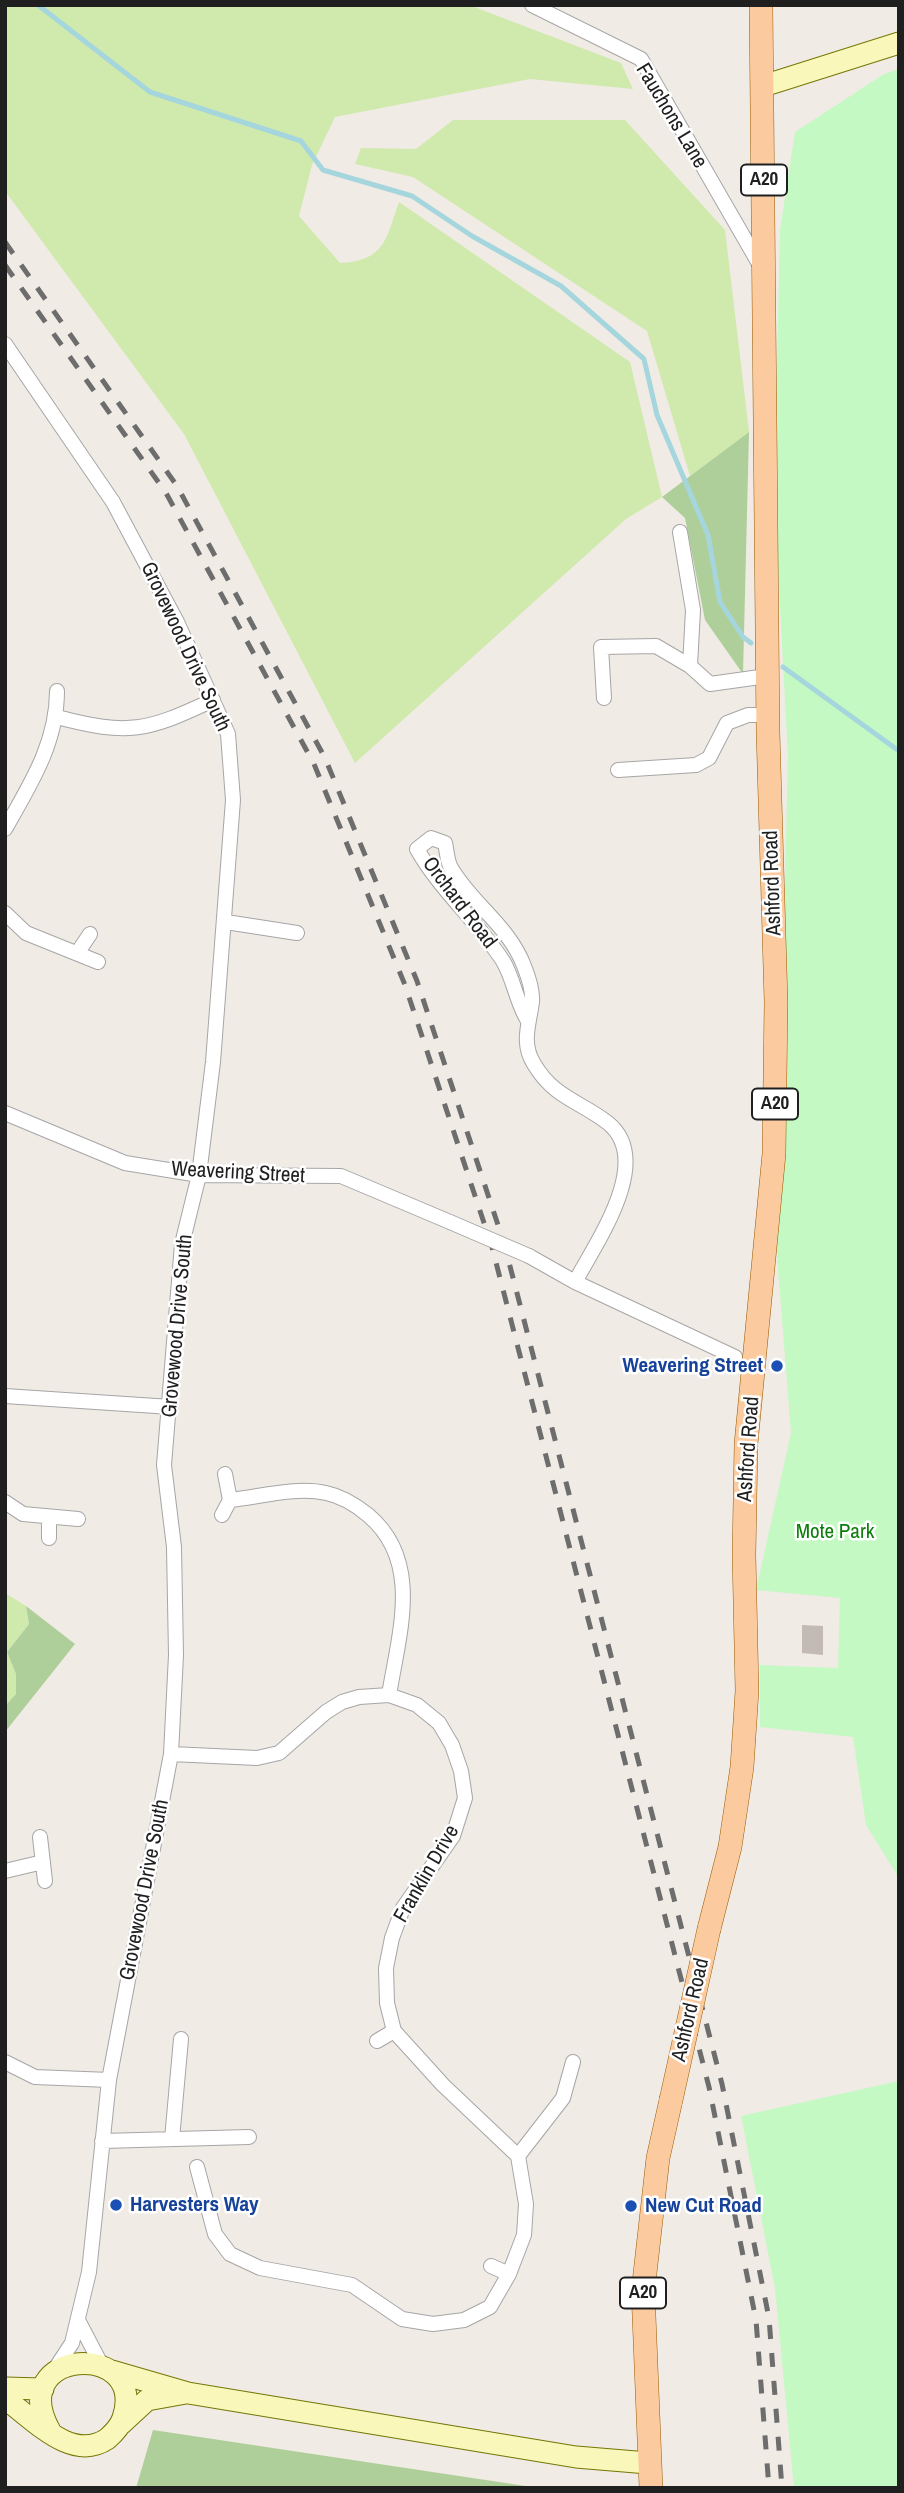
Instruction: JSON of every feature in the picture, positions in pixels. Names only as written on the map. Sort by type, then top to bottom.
[{"type":"main road","name":"A20","points":[[761,5],[765,274]]},
{"type":"main road","name":"Ashford Road","points":[[651,2488],[643,2291],[658,2158],[730,1847],[742,1767],[747,1691],[744,1555],[746,1444],[774,1154],[776,1002],[767,676],[765,274]]},
{"type":"street","name":"Fauchons Lane","points":[[532,5],[640,59],[765,274]]},
{"type":"street","points":[[763,86],[899,43]]},
{"type":"street","name":"Grovewood Drive South","points":[[5,344],[113,502],[177,622],[228,734],[233,800],[226,922],[200,1175],[182,1244],[171,1407],[164,1465],[174,1547],[176,1655],[171,1754],[109,2080],[89,2272],[72,2343],[46,2383]]},
{"type":"street","points":[[680,532],[693,610],[690,666]]},
{"type":"street","points":[[604,698],[601,647],[656,646],[690,666],[710,684],[767,676]]},
{"type":"street","points":[[5,830],[47,749],[57,717],[57,691]]},
{"type":"street","points":[[57,717],[89,726],[126,730],[164,723],[213,700]]},
{"type":"street","points":[[618,769],[696,765],[709,758],[727,723],[748,715],[768,715]]},
{"type":"street","name":"Orchard Road","points":[[431,838],[444,843],[450,867],[507,933],[524,966],[530,988],[532,999],[528,1021],[517,1004],[505,964],[464,909],[432,874],[417,849],[431,838]]},
{"type":"street","points":[[5,912],[26,933],[98,962]]},
{"type":"street","points":[[226,922],[297,933]]},
{"type":"street","points":[[78,952],[90,934]]},
{"type":"street","points":[[528,1021],[525,1040],[541,1076],[556,1093],[609,1124],[622,1140],[626,1156],[624,1179],[616,1206],[575,1282]]},
{"type":"street","name":"Weavering Street","points":[[5,1113],[124,1163],[200,1175],[341,1176],[529,1256],[575,1282],[735,1357]]},
{"type":"street","points":[[5,1396],[171,1407]]},
{"type":"street","points":[[222,1516],[230,1500],[225,1474]]},
{"type":"street","points":[[171,1754],[257,1758],[279,1753],[326,1712],[342,1702],[390,1695],[405,1587],[399,1555],[383,1528],[357,1506],[326,1493],[230,1500]]},
{"type":"street","points":[[5,1502],[23,1514],[79,1519]]},
{"type":"street","points":[[49,1518],[49,1538]]},
{"type":"street","name":"Franklin Drive","points":[[390,1695],[416,1705],[439,1724],[457,1758],[465,1798],[453,1836],[403,1908],[392,1938],[386,1968],[387,2003],[394,2031]]},
{"type":"street","points":[[40,1837],[45,1881]]},
{"type":"street","points":[[5,1871],[43,1862]]},
{"type":"street","points":[[197,2166],[215,2234],[230,2254],[260,2267],[352,2286],[402,2319],[433,2324],[464,2320],[490,2307],[509,2274],[524,2235],[526,2215],[518,2156],[443,2085],[394,2031],[377,2041]]},
{"type":"street","points":[[172,2139],[181,2039]]},
{"type":"street","points":[[5,2062],[11,2068],[35,2077],[109,2080]]},
{"type":"street","points":[[518,2156],[563,2098],[573,2062]]},
{"type":"street","points":[[102,2141],[249,2137]]},
{"type":"street","points":[[491,2266],[509,2274]]},
{"type":"street","points":[[79,2322],[125,2397],[121,2424]]},
{"type":"street","points":[[5,2388],[46,2383],[75,2362],[107,2368],[188,2393],[576,2457],[648,2463]]},
{"type":"street","points":[[46,2383],[41,2411],[50,2431]]},
{"type":"street","points":[[5,2399],[67,2443],[89,2446],[113,2435],[147,2400],[188,2393]]},
{"type":"green space","points":[[5,5],[469,5],[621,63],[633,89],[530,79],[335,117],[312,165],[299,216],[340,263],[366,258],[382,246],[399,202],[630,362],[662,497],[626,519],[355,763],[184,434],[5,191]]},
{"type":"green space","name":"Mote Park","points":[[899,69],[899,1878],[866,1825],[853,1737],[760,1727],[760,1665],[838,1668],[840,1598],[756,1590],[791,1433],[776,1243],[788,756],[774,494],[780,230],[795,132],[884,74]]},
{"type":"green space","points":[[453,120],[625,120],[725,230],[749,432],[690,476],[647,331],[413,177],[355,164],[361,148],[416,149]]},
{"type":"green space","points":[[749,432],[743,674],[705,620],[685,518],[662,497]]},
{"type":"green space","points":[[5,1593],[26,1606],[29,1624],[7,1652],[16,1674],[16,1694],[5,1706]]},
{"type":"green space","points":[[26,1606],[75,1644],[5,1732],[5,1706],[16,1694],[16,1674],[7,1652],[29,1624]]},
{"type":"green space","points":[[899,2081],[899,2488],[794,2488],[775,2288],[741,2116]]},
{"type":"green space","points":[[153,2430],[539,2488],[136,2488]]},
{"type":"building","points":[[802,1625],[823,1626],[823,1655],[802,1653]]},
{"type":"waterway","points":[[38,5],[150,92],[301,141],[323,170],[412,196],[472,236],[561,286],[644,359],[657,415],[708,535],[720,602],[743,637],[751,643]]},
{"type":"waterway","points":[[783,667],[899,751]]},
{"type":"railway","points":[[5,242],[177,486],[325,758],[417,981],[504,1243],[722,2084],[769,2318],[782,2488]]},
{"type":"railway","points":[[5,265],[166,493],[314,764],[405,985],[492,1247],[709,2087],[756,2320],[769,2488]]},
{"type":"place","name":"Weavering Street","points":[[777,1366]]},
{"type":"place","name":"Harvesters Way","points":[[116,2205]]},
{"type":"place","name":"New Cut Road","points":[[631,2206]]}]
